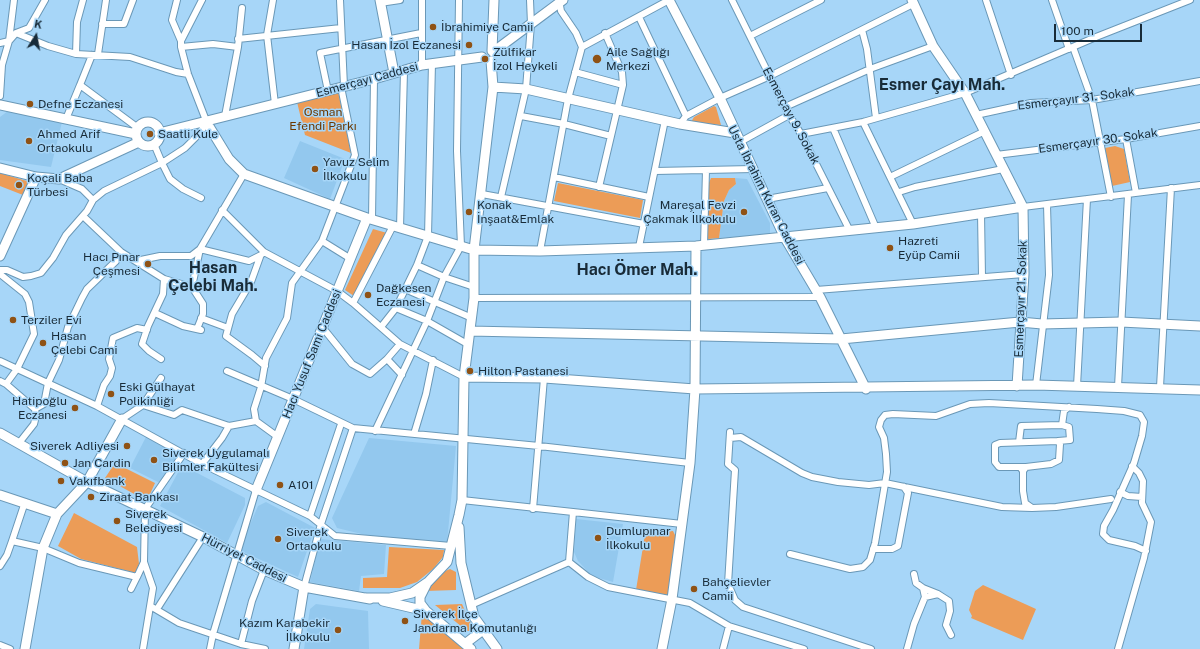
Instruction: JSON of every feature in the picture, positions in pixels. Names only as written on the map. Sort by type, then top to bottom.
[{"type":"street","points":[[0,96],[2,65],[9,41],[14,0]]},
{"type":"street","points":[[0,43],[9,41],[16,33],[29,28],[45,0]]},
{"type":"street","points":[[76,54],[77,22],[83,0]]},
{"type":"street","points":[[66,119],[80,84],[95,55],[106,0]]},
{"type":"street","points":[[102,24],[124,24],[132,0]]},
{"type":"street","points":[[176,0],[172,20],[181,44],[188,74],[207,122],[229,159],[244,174],[370,219],[474,250],[540,250],[700,245],[785,238],[913,224],[1023,207],[1200,185]]},
{"type":"street","points":[[181,44],[202,0]]},
{"type":"street","points":[[273,0],[267,35],[275,104]]},
{"type":"street","points":[[278,437],[256,421],[254,409],[261,386],[266,358],[287,318],[292,283],[322,241],[355,155],[343,87],[340,0]]},
{"type":"street","points":[[394,73],[380,2],[400,0]]},
{"type":"street","points":[[422,0],[422,65]]},
{"type":"street","points":[[375,431],[427,321],[444,277],[460,246],[457,151],[457,59],[459,0]]},
{"type":"street","points":[[366,598],[390,598],[412,593],[428,582],[447,562],[459,515],[462,500],[464,377],[474,298],[474,250],[482,194],[492,87],[494,0]]},
{"type":"street","points":[[501,197],[521,116],[526,89],[531,24],[530,0]]},
{"type":"street","points":[[582,46],[669,0]]},
{"type":"street","name":"Usta İbrahim Kuran Caddesi","points":[[669,0],[720,98],[785,238],[818,294],[866,388]]},
{"type":"street","name":"Esmerçayı 9. Sokak","points":[[732,0],[789,116],[801,134],[850,231]]},
{"type":"street","points":[[750,36],[821,0]]},
{"type":"street","points":[[986,0],[1011,74]]},
{"type":"street","points":[[1052,0],[1092,100],[1099,142],[1111,197]]},
{"type":"street","points":[[801,134],[864,122],[965,93],[1190,0]]},
{"type":"street","points":[[492,55],[561,1]]},
{"type":"street","points":[[540,250],[568,99],[582,46],[576,33],[561,11],[561,1]]},
{"type":"street","points":[[680,124],[686,116],[720,98],[770,76],[862,30],[912,2]]},
{"type":"street","name":"Esmerçayır 21. Sokak","points":[[912,2],[933,46],[965,93],[1023,207],[1024,274],[1017,386]]},
{"type":"street","points":[[225,116],[238,47],[242,8]]},
{"type":"street","points":[[639,16],[686,116]]},
{"type":"street","points":[[238,39],[341,28]]},
{"type":"street","points":[[862,30],[867,49],[876,118]]},
{"type":"street","points":[[16,33],[48,46],[76,54],[130,57],[176,72],[188,74]]},
{"type":"street","points":[[328,91],[320,53],[387,38],[421,33]]},
{"type":"street","points":[[599,187],[616,108],[623,85],[622,72],[605,33]]},
{"type":"street","points":[[181,44],[213,44],[238,47]]},
{"type":"street","points":[[785,107],[870,69],[933,46]]},
{"type":"street","name":"Esmerçayı Caddesi","points":[[159,133],[328,91],[422,65],[457,59],[482,57],[485,61],[492,55]]},
{"type":"street","points":[[381,327],[396,308],[417,265],[428,236],[432,63]]},
{"type":"street","points":[[353,303],[396,227],[404,71]]},
{"type":"street","points":[[575,72],[623,85]]},
{"type":"street","points":[[370,219],[374,79]]},
{"type":"street","name":"Esmerçayır 31. Sokak","points":[[976,115],[1031,103],[1092,100],[1200,82]]},
{"type":"street","points":[[59,179],[138,134],[142,124],[149,122],[156,126],[159,133],[157,141],[154,144],[146,146],[138,134],[80,84]]},
{"type":"street","points":[[492,87],[526,89],[616,108],[680,124],[735,133]]},
{"type":"street","points":[[0,105],[138,134]]},
{"type":"street","points":[[521,116],[564,124],[611,136]]},
{"type":"street","points":[[740,142],[789,116]]},
{"type":"street","points":[[639,247],[665,120]]},
{"type":"street","points":[[0,270],[8,270],[23,276],[31,276],[41,273],[53,258],[66,235],[83,216],[93,200],[104,191],[162,163],[185,148],[197,136],[207,122]]},
{"type":"street","points":[[864,122],[890,177],[899,192],[913,224]]},
{"type":"street","name":"Esmerçayır 30. Sokak","points":[[996,156],[1126,139],[1200,126]]},
{"type":"street","points":[[833,128],[876,228]]},
{"type":"street","points":[[890,177],[985,132]]},
{"type":"street","points":[[1126,139],[1136,193]]},
{"type":"street","points":[[154,144],[170,179],[183,189],[200,198]]},
{"type":"street","points":[[0,168],[36,177],[59,179],[82,189],[93,200]]},
{"type":"street","points":[[654,171],[753,169]]},
{"type":"street","points":[[899,192],[915,187],[1003,169]]},
{"type":"street","points":[[662,649],[672,599],[690,463],[694,389],[694,298],[706,170]]},
{"type":"street","points":[[192,287],[200,249],[244,174]]},
{"type":"street","points":[[0,256],[36,177]]},
{"type":"street","points":[[554,177],[649,197]]},
{"type":"street","points":[[767,199],[828,188]]},
{"type":"street","points":[[1160,388],[1171,188]]},
{"type":"street","points":[[482,194],[644,224]]},
{"type":"street","points":[[1118,387],[1128,195]]},
{"type":"street","points":[[1077,386],[1087,199]]},
{"type":"street","points":[[1036,385],[1042,324],[1049,275],[1047,204]]},
{"type":"street","points":[[222,210],[262,254],[337,291],[400,344],[464,377],[544,378],[694,389],[1036,385],[1200,390]]},
{"type":"street","points":[[981,213],[982,277]]},
{"type":"street","points":[[83,216],[121,252],[164,279],[192,287],[203,304],[199,330],[183,326],[155,313]]},
{"type":"street","name":"Hacı Yusuf Sami Caddesi","points":[[256,490],[337,291],[370,219]]},
{"type":"street","points":[[322,241],[351,259]]},
{"type":"street","points":[[200,249],[249,261],[262,254]]},
{"type":"street","points":[[136,261],[160,256],[191,256],[200,249]]},
{"type":"street","points":[[35,408],[44,404],[48,383],[59,360],[68,327],[82,298],[87,289],[116,260],[121,252]]},
{"type":"street","points":[[262,254],[251,282],[232,314],[226,336],[265,366]]},
{"type":"street","points":[[417,265],[444,277],[474,287]]},
{"type":"street","points":[[0,274],[25,294],[30,308],[34,334],[17,369],[3,382],[35,408],[36,416],[34,424],[19,442]]},
{"type":"street","points":[[474,298],[694,298],[818,294],[1024,274]]},
{"type":"street","points":[[161,359],[142,344],[146,330],[163,294],[164,279]]},
{"type":"street","points":[[405,289],[472,318]]},
{"type":"street","points":[[396,308],[427,321],[469,345]]},
{"type":"street","points":[[201,318],[228,328]]},
{"type":"street","points":[[470,331],[841,339],[1020,322],[1042,324],[1121,322],[1200,326]]},
{"type":"street","points":[[97,406],[112,368],[109,359],[113,338],[137,328],[146,330]]},
{"type":"street","points":[[323,328],[352,364],[370,374],[387,359],[400,344]]},
{"type":"street","points":[[387,359],[402,375]]},
{"type":"street","points":[[414,434],[426,394],[433,360]]},
{"type":"street","points":[[0,361],[97,406],[202,464],[310,516],[335,536],[451,546]]},
{"type":"street","points":[[227,371],[293,398],[341,424],[353,428],[463,440],[540,446],[690,463]]},
{"type":"street","points":[[25,649],[43,548],[57,514],[87,482],[122,419],[143,405],[161,378]]},
{"type":"street","points":[[533,509],[540,446],[544,378]]},
{"type":"street","points":[[790,554],[850,570],[863,567],[870,560],[873,549],[885,483],[886,454],[884,438],[879,427],[880,420],[885,415],[936,416],[970,404],[1057,406],[1066,409],[1124,411],[1140,416],[1144,422],[1142,436],[1132,466],[1116,504],[1104,526],[1103,534],[1109,540],[1135,546],[1146,551]]},
{"type":"street","points":[[143,405],[174,415],[182,410],[229,426],[256,421]]},
{"type":"street","points":[[1062,424],[1066,409]]},
{"type":"street","points":[[310,516],[341,424]]},
{"type":"street","points":[[1018,442],[1021,426],[1062,424],[1069,427],[1071,433],[1070,440],[1059,442],[1000,443],[995,446],[995,462],[999,468],[1023,468],[1051,464],[1059,460],[1059,442]]},
{"type":"street","points":[[202,464],[222,438],[229,426]]},
{"type":"street","points":[[294,649],[304,588],[321,524],[353,428]]},
{"type":"street","name":"Hürriyet Caddesi","points":[[0,433],[19,442],[87,482],[203,537],[237,554],[264,570],[304,588],[366,598]]},
{"type":"street","points":[[871,649],[743,607],[735,600],[728,584],[734,470],[728,464],[730,435],[741,437],[802,473],[812,477],[838,482],[869,485],[885,483],[916,488],[1002,507],[1023,505],[1032,508],[1056,507],[1111,499],[1120,494],[1142,497]]},
{"type":"street","points":[[143,649],[154,608],[153,588],[144,562],[146,509],[184,453]]},
{"type":"street","points":[[1118,649],[1146,551],[1151,522],[1142,503],[1143,481],[1140,473],[1132,466]]},
{"type":"street","points":[[1023,468],[1023,505]]},
{"type":"street","points":[[873,549],[892,549],[898,546],[908,493],[904,486]]},
{"type":"street","points":[[908,493],[916,488]]},
{"type":"street","points":[[210,649],[213,634],[256,490]]},
{"type":"street","points":[[0,495],[25,502],[57,514]]},
{"type":"street","points":[[1111,499],[1116,504]]},
{"type":"street","points":[[462,500],[533,509],[682,524]]},
{"type":"street","points":[[0,566],[7,555],[25,502]]},
{"type":"street","points":[[569,562],[573,512]]},
{"type":"street","points":[[459,515],[461,563],[474,617],[497,649]]},
{"type":"street","points":[[154,608],[203,537]]},
{"type":"street","points":[[12,541],[43,548],[80,563],[137,576]]},
{"type":"street","points":[[131,589],[144,562]]},
{"type":"street","points":[[447,562],[461,563]]},
{"type":"street","points":[[569,562],[588,577],[608,587],[690,603],[729,626],[782,646],[804,649]]},
{"type":"street","points":[[471,605],[569,562]]},
{"type":"street","points":[[241,644],[252,601],[264,570]]},
{"type":"street","points":[[914,574],[916,583],[949,601],[950,611],[946,625],[952,635]]},
{"type":"street","points":[[428,582],[420,597],[420,603],[426,611],[469,646],[483,630]]},
{"type":"street","points":[[907,649],[914,624],[925,597],[923,588]]},
{"type":"street","points":[[925,597],[938,594]]},
{"type":"street","points":[[366,598],[426,611]]},
{"type":"street","points":[[154,608],[179,623],[253,648],[265,649]]},
{"type":"street","points":[[723,649],[729,626]]},
{"type":"street","points":[[0,645],[10,649]]},
{"type":"shaded area","name":"Ahmed Arif Ortaokulu","points":[[8,111],[62,122],[51,167],[0,160],[0,117]]},
{"type":"shaded area","name":"Yavuz Selim İlkokulu","points":[[300,141],[345,159],[330,199],[284,178]]},
{"type":"shaded area","name":"Mareşal Fevzi Çakmak İlkokulu","points":[[735,178],[747,179],[770,223],[770,235],[719,238],[724,201],[729,190],[736,184]]},
{"type":"shaded area","name":"Siverek Uygulamalı Bilimler Fakültesi","points":[[147,435],[179,453],[160,483],[130,468]]},
{"type":"shaded area","points":[[369,438],[456,446],[447,543],[374,537],[337,528],[332,518]]},
{"type":"shaded area","points":[[182,465],[245,498],[245,505],[227,543],[160,506]]},
{"type":"shaded area","name":"Siverek Ortaokulu","points":[[266,502],[315,528],[298,577],[239,550],[258,506]]},
{"type":"shaded area","name":"Dumlupınar İlkokulu","points":[[576,519],[623,524],[613,582],[592,576],[578,561],[574,552]]},
{"type":"shaded area","points":[[320,539],[386,545],[384,574],[361,576],[359,591],[310,582]]},
{"type":"shaded area","name":"Kazım Karabekir İlkokulu","points":[[316,604],[368,611],[369,649],[304,649],[310,609]]},
{"type":"green space","name":"Osman Efendi Parkı","points":[[338,91],[351,153],[305,135],[297,102]]},
{"type":"green space","points":[[714,106],[716,107],[721,125],[691,122],[694,117]]},
{"type":"green space","points":[[1115,146],[1124,149],[1130,182],[1112,186],[1105,148]]},
{"type":"green space","points":[[0,173],[30,182],[23,195],[0,186]]},
{"type":"green space","points":[[711,178],[735,178],[736,184],[729,190],[724,201],[719,238],[708,239],[708,185]]},
{"type":"green space","points":[[558,183],[643,200],[640,218],[554,201]]},
{"type":"green space","points":[[373,229],[387,233],[354,296],[345,290]]},
{"type":"green space","points":[[115,463],[155,483],[147,501],[105,478]]},
{"type":"green space","points":[[74,513],[137,547],[139,564],[136,573],[81,559],[58,546]]},
{"type":"green space","points":[[646,528],[673,531],[676,537],[668,595],[636,590]]},
{"type":"green space","points":[[389,547],[444,550],[443,557],[433,569],[417,582],[400,588],[363,588],[363,578],[387,577]]},
{"type":"green space","points":[[450,569],[456,572],[456,590],[425,591],[443,572]]},
{"type":"green space","points":[[983,585],[1036,609],[1023,640],[971,618],[972,616],[969,610],[975,591]]},
{"type":"green space","points":[[462,604],[472,626],[471,631],[467,631],[435,605]]},
{"type":"green space","points":[[422,613],[469,649],[419,649]]},
{"type":"place","name":"İbrahimiye Camii","points":[[433,27]]},
{"type":"place","name":"Hasan İzol Eczanesi","points":[[469,45]]},
{"type":"place","name":"Zülfikar İzol Heykeli","points":[[485,59]]},
{"type":"place","name":"Aile Sağlığı Merkezi","points":[[597,59]]},
{"type":"place","name":"Defne Eczanesi","points":[[30,104]]},
{"type":"place","name":"Saatli Kule","points":[[150,134]]},
{"type":"place","name":"Ahmed Arif Ortaokulu","points":[[29,141]]},
{"type":"place","name":"Yavuz Selim İlkokulu","points":[[315,169]]},
{"type":"place","name":"Koçali Baba Türbesi","points":[[19,185]]},
{"type":"place","name":"Konak İnşaat&Emlak","points":[[469,212]]},
{"type":"place","name":"Mareşal Fevzi Çakmak İlkokulu","points":[[744,212]]},
{"type":"place","name":"Hazreti Eyüp Camii","points":[[890,248]]},
{"type":"place","name":"Hacı Pınar Çeşmesi","points":[[148,264]]},
{"type":"place","name":"Dağkesen Eczanesi","points":[[368,295]]},
{"type":"place","name":"Terziler Evi","points":[[13,320]]},
{"type":"place","name":"Hasan Çelebi Cami","points":[[43,343]]},
{"type":"place","name":"Hilton Pastanesi","points":[[470,371]]},
{"type":"place","name":"Eski Gülhayat Polikinliği","points":[[111,394]]},
{"type":"place","name":"Hatipoğlu Eczanesi","points":[[75,408]]},
{"type":"place","name":"Siverek Adliyesi","points":[[127,446]]},
{"type":"place","name":"Siverek Uygulamalı Bilimler Fakültesi","points":[[154,460]]},
{"type":"place","name":"Jan Cardin","points":[[65,463]]},
{"type":"place","name":"Vakıfbank","points":[[61,481]]},
{"type":"place","name":"A101","points":[[280,485]]},
{"type":"place","name":"Ziraat Bankası","points":[[91,497]]},
{"type":"place","name":"Siverek Belediyesi","points":[[117,521]]},
{"type":"place","name":"Dumlupınar İlkokulu","points":[[598,538]]},
{"type":"place","name":"Siverek Ortaokulu","points":[[278,539]]},
{"type":"place","name":"Bahçelievler Camii","points":[[694,589]]},
{"type":"place","name":"Siverek İlçe Jandarma Komutanlığı","points":[[405,621]]},
{"type":"place","name":"Kazım Karabekir İlkokulu","points":[[338,630]]},
{"type":"district","name":"Esmer Çayı Mah.","points":[[942,85]]},
{"type":"district","name":"Hacı Ömer Mah.","points":[[637,270]]},
{"type":"district","name":"Hasan Çelebi Mah.","points":[[213,277]]}]
